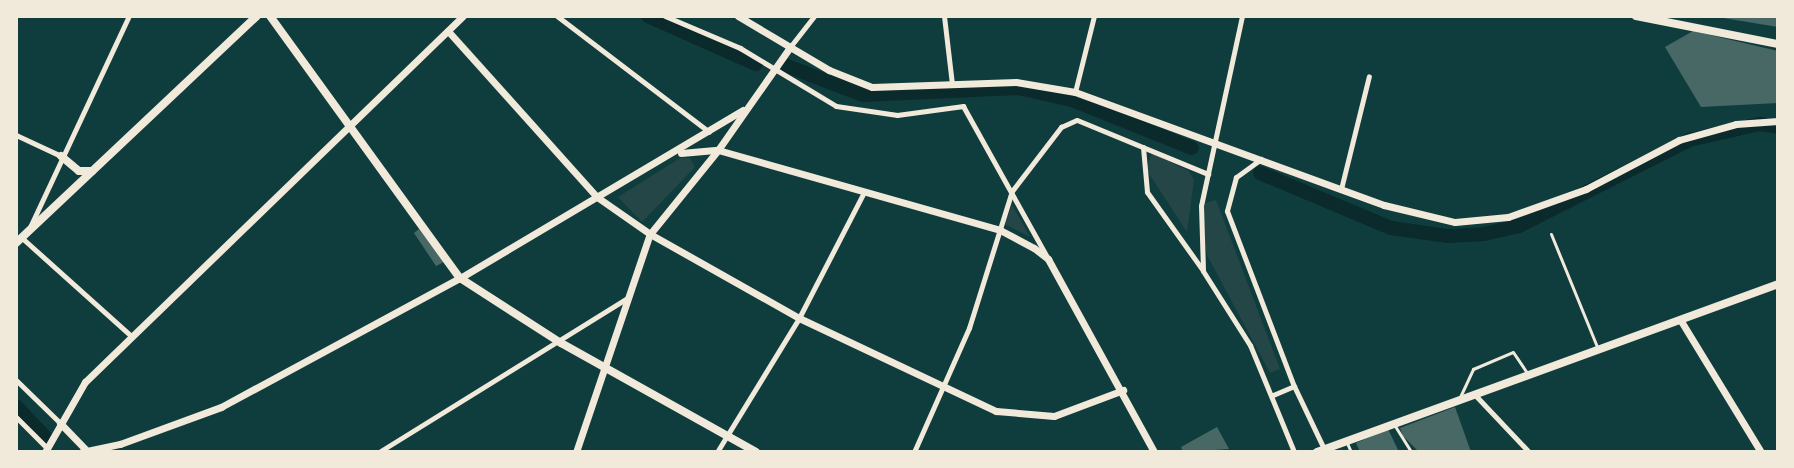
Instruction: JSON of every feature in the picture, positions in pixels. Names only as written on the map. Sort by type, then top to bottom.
[{"type":"main road","points":[[19,241],[257,16]]},
{"type":"main road","points":[[270,16],[460,278],[561,343],[608,367],[756,452]]},
{"type":"main road","points":[[1636,16],[1668,20],[1778,44]]},
{"type":"main road","points":[[61,156],[79,171],[92,171]]},
{"type":"main road","points":[[1320,450],[1476,396],[1778,284]]},
{"type":"street","points":[[28,231],[61,156],[129,16]]},
{"type":"street","points":[[16,417],[46,450],[85,382],[130,335],[463,16]]},
{"type":"street","points":[[557,16],[709,132]]},
{"type":"street","points":[[664,16],[698,27],[775,69],[808,93],[861,113],[897,116],[963,106],[1123,390],[1154,452]]},
{"type":"street","points":[[738,16],[790,47],[872,87],[1016,82],[1075,92],[1425,218],[1488,220],[1586,189],[1679,140],[1736,124],[1778,121]]},
{"type":"street","points":[[576,452],[608,367],[626,299],[650,234],[718,150],[743,110],[814,16]]},
{"type":"street","points":[[944,16],[951,84]]},
{"type":"street","points":[[1075,92],[1094,16]]},
{"type":"street","points":[[1203,271],[1199,218],[1242,16]]},
{"type":"street","points":[[448,31],[597,197],[650,234],[799,318],[996,411],[1037,417],[1074,410],[1123,390]]},
{"type":"street","points":[[1341,189],[1369,76]]},
{"type":"street","points":[[16,380],[60,423],[84,451],[120,444],[221,407],[460,278],[597,197],[678,153],[743,110]]},
{"type":"street","points":[[914,452],[944,388],[1012,191],[1060,127],[1077,120],[1208,174]]},
{"type":"street","points":[[16,135],[61,156]]},
{"type":"street","points":[[1143,147],[1147,192],[1203,271],[1250,345],[1273,395],[1294,452]]},
{"type":"street","points":[[678,153],[718,150],[863,194],[1000,230],[1048,259]]},
{"type":"street","points":[[1261,159],[1236,177],[1227,210],[1293,386],[1320,450]]},
{"type":"street","points":[[717,452],[799,318],[863,194]]},
{"type":"street","points":[[19,241],[130,335]]},
{"type":"street","points":[[379,452],[561,343],[626,299]]},
{"type":"street","points":[[1682,321],[1761,452]]},
{"type":"street","points":[[1273,395],[1293,386]]},
{"type":"street","points":[[1476,396],[1529,452]]},
{"type":"lane","points":[[1551,234],[1599,351]]},
{"type":"lane","points":[[1459,402],[1473,369],[1513,352],[1529,376]]},
{"type":"lane","points":[[1395,424],[1411,452]]},
{"type":"lane","points":[[1346,441],[1351,452]]},
{"type":"shaded area","points":[[1152,153],[1189,171],[1194,180],[1187,232],[1146,169]]},
{"type":"shaded area","points":[[680,158],[690,158],[695,167],[642,222],[618,197]]},
{"type":"shaded area","points":[[1216,200],[1280,369],[1270,373],[1207,255],[1200,223],[1205,203]]},
{"type":"shaded area","points":[[1012,205],[1030,237],[1005,224]]},
{"type":"building","points":[[1723,16],[1778,16],[1778,27],[1723,18]]},
{"type":"building","points":[[1693,31],[1778,51],[1778,103],[1701,107],[1665,47]]},
{"type":"building","points":[[419,229],[444,262],[436,266],[414,233]]},
{"type":"building","points":[[1455,407],[1471,452],[1419,452],[1403,436],[1400,428]]},
{"type":"building","points":[[1217,427],[1229,449],[1183,452],[1181,447]]},
{"type":"building","points":[[1388,429],[1399,452],[1360,452],[1356,443]]},
{"type":"waterway","points":[[648,16],[756,64]]},
{"type":"waterway","points":[[787,66],[863,95],[1018,88],[1072,100],[1192,148]]},
{"type":"waterway","points":[[1260,173],[1391,228],[1448,236],[1484,234],[1519,226],[1689,140],[1760,124],[1778,127]]},
{"type":"waterway","points":[[16,406],[47,439]]}]
